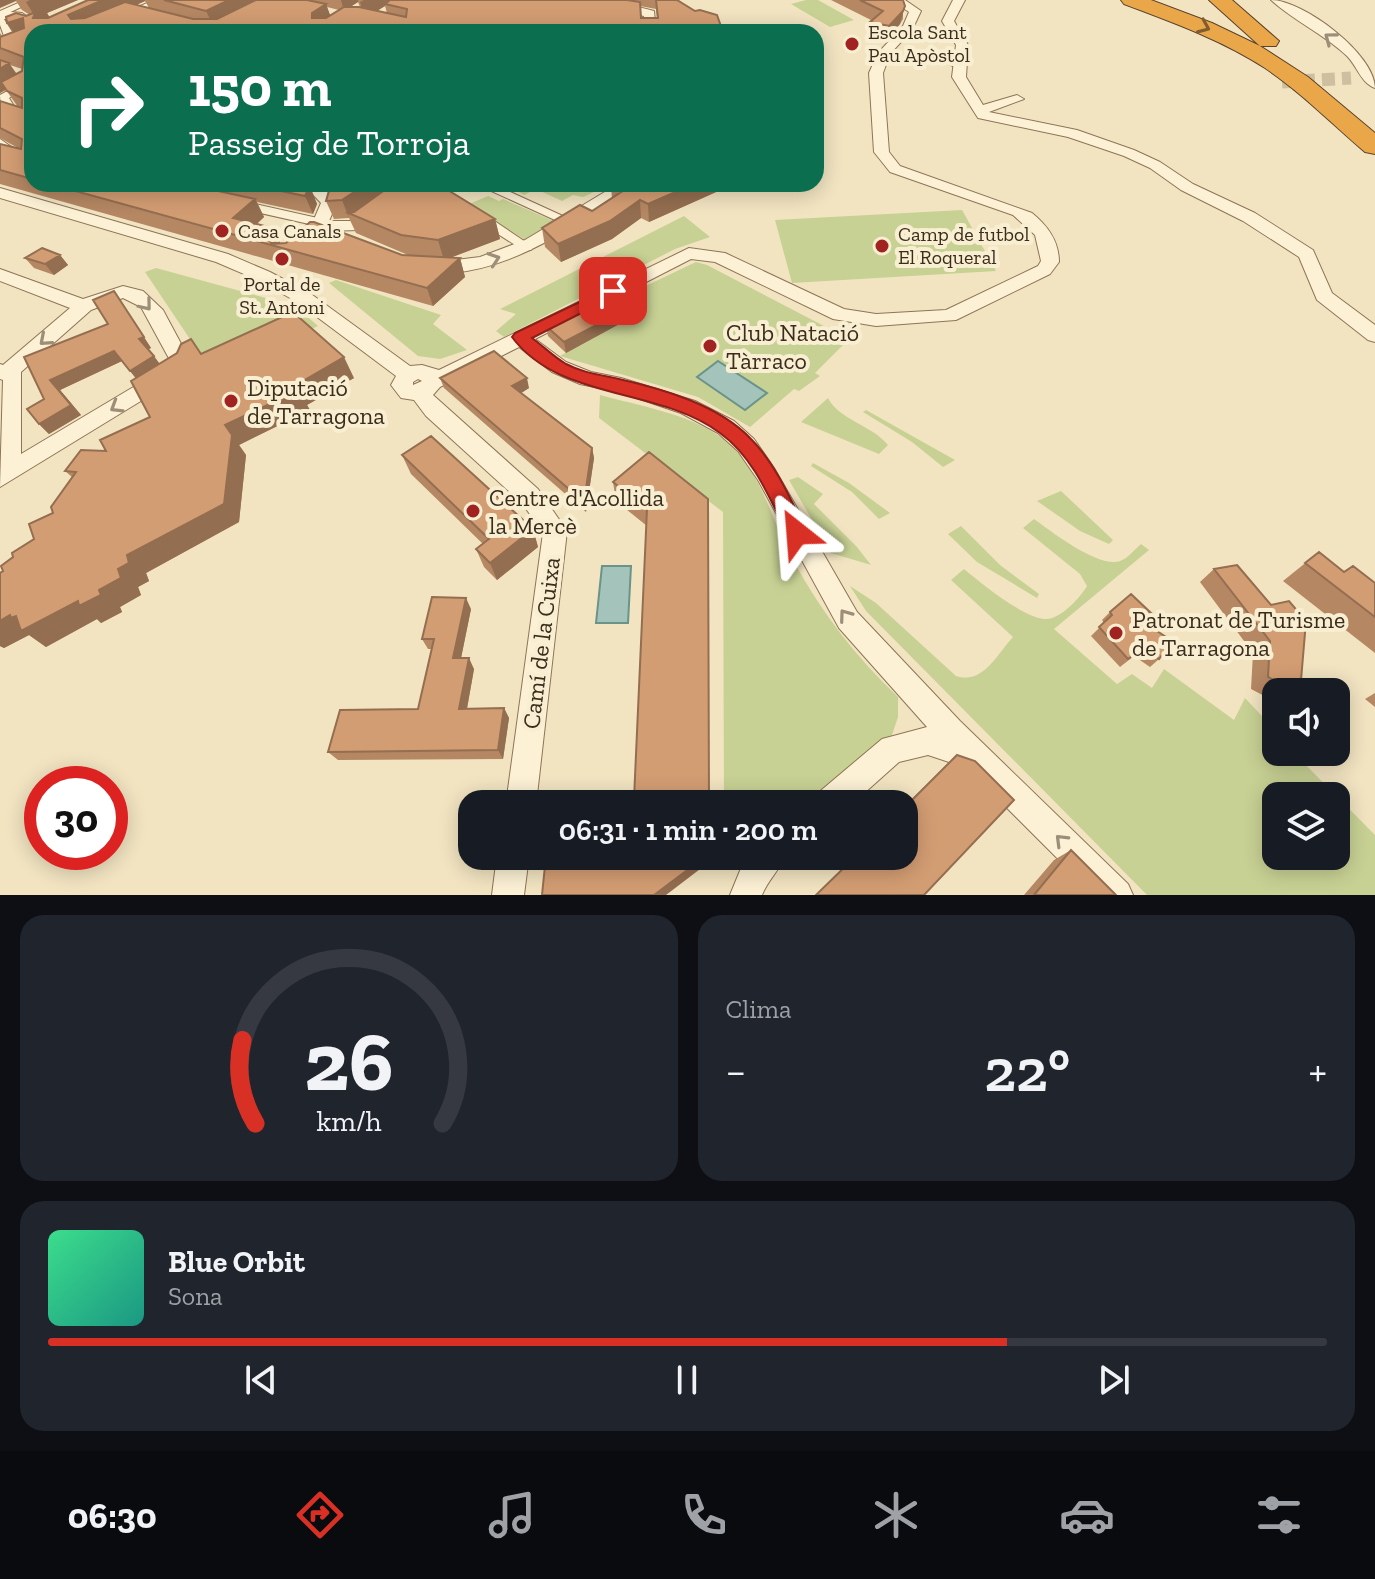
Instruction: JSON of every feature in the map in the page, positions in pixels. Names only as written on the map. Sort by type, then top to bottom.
[{"type":"highway","points":[[1131,0],[1189,21],[1250,49],[1297,80],[1375,144]]},
{"type":"highway","points":[[1143,0],[1178,4],[1193,0]]},
{"type":"highway","points":[[1219,0],[1292,61],[1375,144]]},
{"type":"highway","points":[[1241,0],[1286,36]]},
{"type":"street","points":[[0,16],[32,0]]},
{"type":"street","points":[[104,24],[161,0]]},
{"type":"street","points":[[599,0],[616,8],[650,13],[650,24]]},
{"type":"street","points":[[420,383],[689,253],[719,257],[840,315],[876,320],[949,316],[1044,270],[1050,262],[1051,252],[1046,237],[1036,223],[1019,212],[895,169],[884,157],[876,73],[878,61],[881,53],[911,24],[915,11],[897,0]]},
{"type":"street","points":[[959,0],[948,21],[962,45],[959,77],[983,115],[1072,133],[1129,153],[1272,230],[1307,254],[1324,296],[1333,306],[1375,335]]},
{"type":"street","points":[[1277,0],[1363,65],[1364,86]]},
{"type":"street","points":[[133,12],[147,15]]},
{"type":"street","points":[[0,16],[18,16],[32,24]]},
{"type":"street","points":[[0,16],[16,49],[0,53]]},
{"type":"street","points":[[39,24],[48,20]]},
{"type":"street","points":[[932,52],[960,66]]},
{"type":"street","points":[[18,73],[24,76]]},
{"type":"street","points":[[24,84],[4,97],[6,107],[11,112],[24,117]]},
{"type":"street","points":[[980,110],[1017,99]]},
{"type":"street","points":[[0,119],[11,112]]},
{"type":"street","points":[[0,142],[24,158]]},
{"type":"street","points":[[16,155],[24,151]]},
{"type":"street","points":[[295,248],[316,227],[329,202],[319,192]]},
{"type":"street","points":[[316,227],[354,226],[403,192]]},
{"type":"street","points":[[502,192],[570,222]]},
{"type":"street","points":[[411,266],[457,269],[527,247],[570,222],[608,192]]},
{"type":"street","name":"Camí de la Cuixa","points":[[0,193],[222,258],[271,269],[304,298],[420,383],[433,410],[530,496],[555,531],[523,790]]},
{"type":"street","points":[[225,201],[316,227],[356,245]]},
{"type":"street","points":[[473,213],[527,247]]},
{"type":"street","points":[[0,275],[84,306]]},
{"type":"street","points":[[121,289],[133,291],[146,300],[183,366],[4,475],[13,376],[3,372],[84,306],[103,295],[121,289]]},
{"type":"street","points":[[520,337],[559,367],[587,379],[621,385],[688,407],[726,427],[746,445],[766,474],[848,620],[978,758],[1117,895]]},
{"type":"street","points":[[845,790],[892,749],[928,741],[978,758]]},
{"type":"street","points":[[508,895],[511,870]]},
{"type":"street","points":[[746,895],[756,870]]},
{"type":"green space","points":[[818,0],[854,20],[830,27],[791,4]]},
{"type":"green space","points":[[542,192],[594,192],[583,197],[573,195],[562,201]]},
{"type":"green space","points":[[488,196],[499,201],[503,199],[554,221],[528,242],[469,204]]},
{"type":"green space","name":"Camp de futbol El Roqueral","points":[[962,210],[996,271],[792,283],[775,220]]},
{"type":"green space","points":[[684,216],[710,237],[675,249],[504,337],[496,331],[516,314],[500,309]]},
{"type":"green space","name":"Club Natació Tàrraco","points":[[696,262],[849,339],[815,373],[820,376],[799,391],[794,389],[750,427],[698,397],[560,356],[634,316],[616,300]]},
{"type":"green space","points":[[156,268],[295,306],[318,326],[214,375],[145,272]]},
{"type":"green space","points":[[336,280],[441,315],[433,324],[467,350],[440,359],[418,356],[329,283]]},
{"type":"green space","points":[[600,395],[693,422],[721,437],[735,449],[756,478],[786,546],[816,599],[854,650],[898,697],[898,717],[892,735],[829,790],[724,790],[723,512],[599,418]]},
{"type":"green space","points":[[828,398],[840,412],[888,445],[879,454],[801,422]]},
{"type":"green space","points":[[866,410],[955,460],[943,467],[912,442],[863,412]]},
{"type":"green space","points":[[813,463],[849,483],[890,513],[879,519],[852,492],[811,466]]},
{"type":"green space","points":[[798,477],[823,494],[814,504],[871,565],[831,553],[789,480]]},
{"type":"green space","points":[[1061,491],[1113,540],[1109,544],[1080,531],[1037,501]]},
{"type":"green space","points":[[1034,519],[1073,546],[1106,561],[1122,560],[1141,544],[1149,550],[1054,629],[1117,684],[1132,674],[1152,688],[1164,669],[1234,720],[1245,698],[1262,716],[1262,766],[1307,766],[1323,782],[1262,782],[1262,870],[1350,870],[1350,810],[1375,835],[1375,895],[1147,895],[866,611],[850,586],[876,603],[956,676],[966,678],[989,666],[1013,637],[951,580],[964,569],[1013,606],[1035,617],[1050,619],[1062,613],[1087,586],[1080,574],[1023,528]]},
{"type":"green space","points":[[961,526],[1000,565],[1039,594],[1037,598],[977,562],[948,534]]},
{"type":"water","points":[[718,361],[767,393],[745,410],[697,377]]},
{"type":"water","points":[[602,566],[631,566],[628,623],[596,623]]},
{"type":"building","points":[[88,0],[103,0],[68,15],[71,19],[85,18],[125,2],[193,19],[217,19],[256,0],[307,0],[326,4],[312,13],[312,18],[326,18],[344,7],[406,17],[407,9],[385,4],[390,0],[627,0],[640,2],[641,18],[658,18],[656,0],[677,0],[695,11],[717,15],[720,24],[24,24],[24,28],[23,18],[7,23],[6,17],[16,13],[26,16],[44,9],[35,13],[33,18],[48,18]]},
{"type":"building","points":[[164,0],[229,0],[206,11]]},
{"type":"building","points":[[860,0],[903,0],[905,6],[889,26],[870,22],[883,11]]},
{"type":"building","points":[[24,28],[24,57],[0,48],[0,37]]},
{"type":"building","points":[[24,57],[24,177],[0,170],[0,144],[21,149],[22,139],[0,128],[0,101],[22,108],[22,98],[7,91],[1,82],[22,71]]},
{"type":"building","points":[[0,60],[9,63],[0,69]]},
{"type":"building","points":[[79,192],[223,192],[255,199],[233,218],[273,228],[266,237],[272,244],[286,243],[314,222],[402,255],[460,258],[427,288]]},
{"type":"building","points":[[286,192],[307,192],[305,196]]},
{"type":"building","points":[[329,192],[354,192],[342,200],[326,201]]},
{"type":"building","points":[[382,192],[451,192],[495,219],[438,240],[401,235],[348,213]]},
{"type":"building","points":[[621,192],[676,192],[648,204],[640,200],[610,221],[558,244],[542,228],[580,205],[592,211]]},
{"type":"building","points":[[42,248],[60,255],[45,264],[25,258]]},
{"type":"building","points":[[615,290],[633,306],[564,342],[546,326]]},
{"type":"building","points":[[114,291],[144,337],[139,339],[154,356],[130,371],[114,351],[50,380],[71,405],[39,424],[27,409],[44,399],[24,357],[108,324],[93,300]]},
{"type":"building","points":[[293,312],[344,357],[296,385],[299,390],[225,425],[232,435],[224,504],[127,555],[129,563],[118,569],[121,578],[99,590],[101,595],[79,606],[78,601],[21,631],[16,616],[11,618],[10,615],[0,621],[1,566],[13,557],[12,553],[34,539],[29,524],[53,513],[51,507],[76,472],[65,471],[81,450],[106,451],[100,440],[150,417],[131,381],[177,353],[181,344],[191,339],[201,354]]},
{"type":"building","points":[[494,351],[527,378],[512,386],[592,448],[584,502],[440,378]]},
{"type":"building","name":"Centre d'Acollida la Mercè","points":[[431,436],[533,529],[490,563],[476,549],[489,539],[402,455]]},
{"type":"building","points":[[649,452],[708,499],[709,790],[634,790],[647,509],[613,482]]},
{"type":"building","points":[[1319,552],[1344,572],[1353,566],[1375,583],[1375,617],[1305,563]]},
{"type":"building","points":[[1237,565],[1271,605],[1289,601],[1306,621],[1301,678],[1268,677],[1270,641],[1214,569]]},
{"type":"building","name":"Patronat de Turisme de Tarragona","points":[[1131,594],[1152,614],[1142,621],[1172,641],[1159,659],[1143,648],[1128,659],[1099,627],[1112,615],[1110,612]]},
{"type":"building","points":[[432,597],[466,598],[453,658],[469,658],[459,709],[504,708],[498,750],[328,752],[340,710],[418,709],[434,639],[422,639]]},
{"type":"building","points":[[957,755],[975,761],[1014,800],[924,895],[816,895],[842,870],[918,870],[918,794]]},
{"type":"building","points":[[1071,850],[1116,895],[1034,895]]},
{"type":"building","points":[[545,870],[687,870],[654,895],[542,895]]},
{"type":"tunnel","points":[[1282,82],[1351,78]]},
{"type":"place","name":"Escola Sant Pau Apòstol","points":[[852,44]]},
{"type":"place","name":"Casa Canals","points":[[222,231]]},
{"type":"place","name":"Camp de futbol El Roqueral","points":[[882,246]]},
{"type":"place","name":"Portal de St. Antoni","points":[[282,259]]},
{"type":"place","name":"Club Natació Tàrraco","points":[[710,346]]},
{"type":"place","name":"Diputació de Tarragona","points":[[231,401]]},
{"type":"place","name":"Centre d'Acollida la Mercè","points":[[473,511]]},
{"type":"place","name":"Patronat de Turisme de Tarragona","points":[[1116,633]]},
{"type":"route","points":[[613,291],[520,337],[559,367],[587,379],[621,385],[688,407],[726,427],[746,445],[766,474],[797,533]]}]
